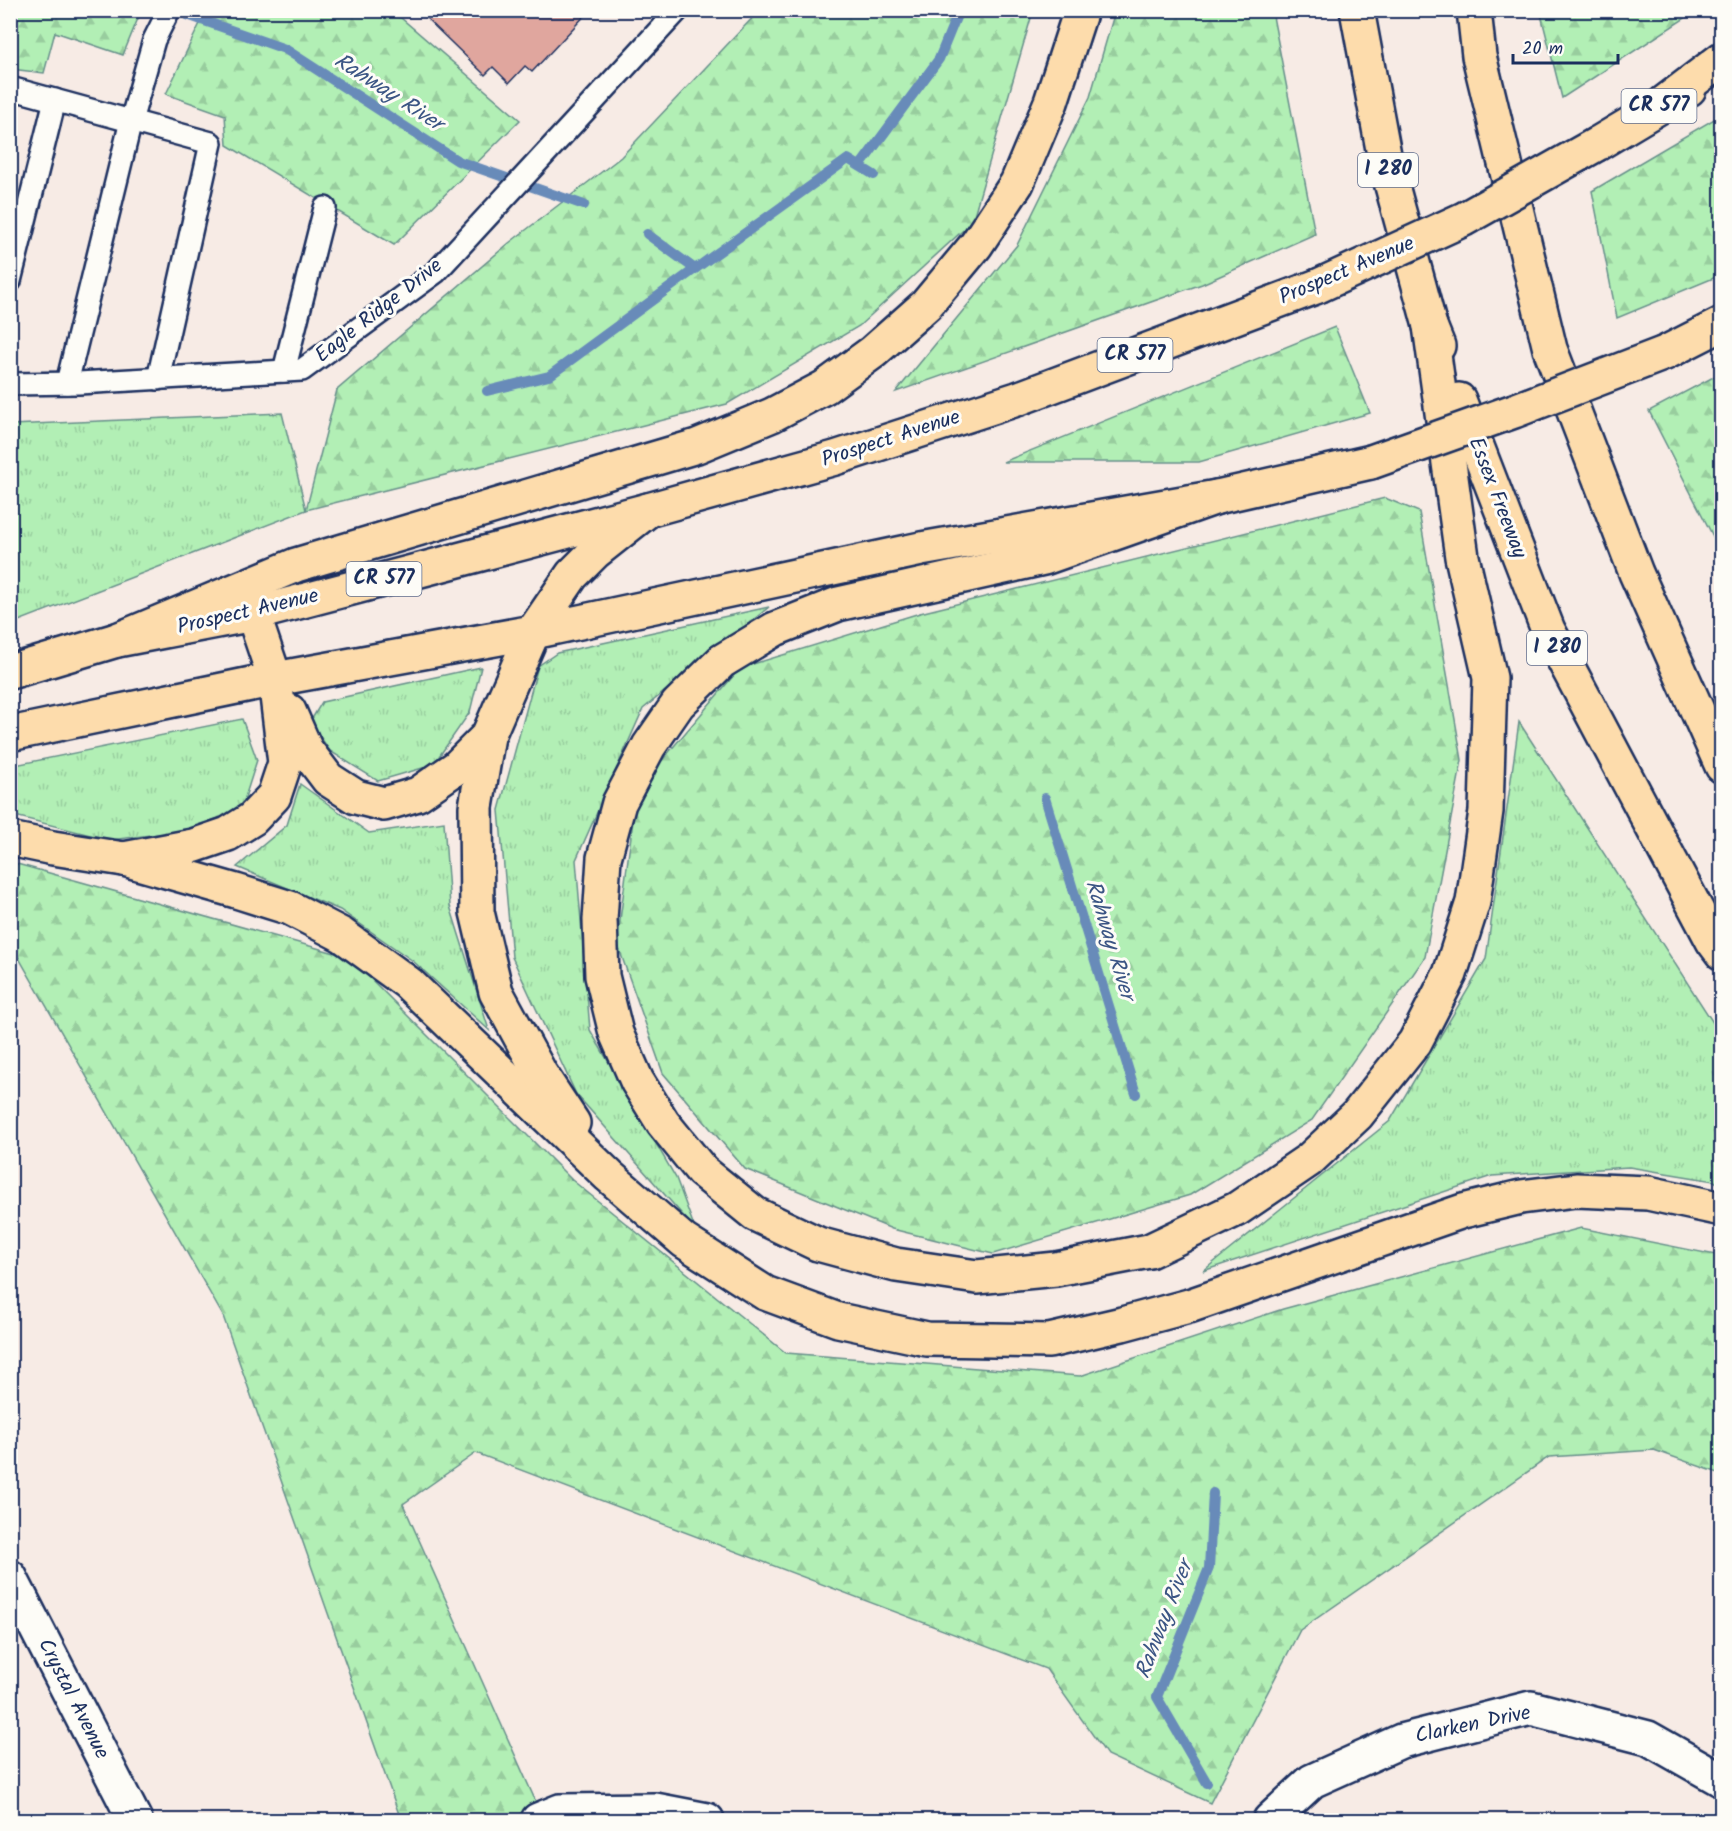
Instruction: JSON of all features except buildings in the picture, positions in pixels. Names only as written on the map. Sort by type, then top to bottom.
[{"type":"main road","points":[[117,640],[296,564],[697,446],[772,415],[825,387],[873,352],[926,305],[976,245],[1017,183],[1051,102],[1081,10]]},
{"type":"main road","name":"Essex Freeway","points":[[1357,10],[1385,159],[1430,326],[1548,630],[1722,953]]},
{"type":"main road","points":[[1474,10],[1479,56],[1550,349],[1636,573],[1722,766]]},
{"type":"main road","points":[[1479,56],[1487,10]]},
{"type":"main road","points":[[1664,103],[1722,59]]},
{"type":"main road","name":"Prospect Avenue","points":[[10,672],[117,640],[253,614],[648,510],[835,458],[1017,399],[1318,286],[1464,219],[1598,144],[1722,70]]},
{"type":"main road","points":[[10,734],[275,679],[533,632],[921,549],[1217,497],[1371,462],[1514,411],[1665,353],[1722,324]]},
{"type":"main road","points":[[1217,497],[1044,558],[838,604],[775,629],[722,661],[678,704],[649,746],[619,803],[604,858],[600,920],[602,976],[616,1033],[636,1081],[663,1123],[702,1172],[755,1214],[818,1244],[896,1265],[977,1277],[1056,1269],[1149,1251],[1237,1209],[1309,1161],[1357,1115],[1414,1042],[1450,974],[1473,902],[1486,811],[1490,678],[1462,557],[1430,326]]},
{"type":"main road","points":[[609,1176],[540,1073],[496,992],[477,912],[476,807],[488,736],[533,632],[572,574],[595,552],[648,510]]},
{"type":"main road","points":[[253,614],[275,679],[306,750],[328,779],[356,796],[384,804],[418,794],[457,767],[488,736]]},
{"type":"main road","points":[[124,859],[193,846],[228,834],[252,819],[274,796],[285,763],[275,679]]},
{"type":"main road","points":[[10,839],[124,859],[290,908],[342,935],[408,983],[609,1176],[684,1241],[765,1293],[838,1320],[927,1339],[1049,1341],[1190,1306],[1463,1211],[1521,1197],[1576,1190],[1648,1192],[1722,1209]]},
{"type":"street","name":"Crystal Avenue","points":[[10,1577],[135,1821]]},
{"type":"street","name":"Clarken Drive","points":[[1270,1821],[1312,1780],[1401,1741],[1531,1708],[1648,1738],[1722,1780]]},
{"type":"street","points":[[538,1821],[560,1811],[655,1810],[707,1821]]},
{"type":"lane","points":[[67,383],[131,121],[154,40],[169,10]]},
{"type":"lane","name":"Eagle Ridge Drive","points":[[10,384],[158,379],[302,370],[436,272],[678,10]]},
{"type":"lane","points":[[10,88],[212,142],[158,379]]},
{"type":"lane","points":[[10,281],[55,100]]},
{"type":"lane","points":[[284,371],[326,208]]},
{"type":"green space","points":[[11,10],[141,11],[123,55],[55,32],[44,73],[11,69]]},
{"type":"green space","points":[[1540,10],[1696,11],[1562,98]]},
{"type":"green space","points":[[206,11],[375,11],[401,18],[520,120],[394,245],[227,145],[225,115],[166,94]]},
{"type":"green space","points":[[759,11],[1033,11],[972,222],[859,326],[727,404],[306,510],[337,390],[509,243],[621,157]]},
{"type":"green space","points":[[1115,11],[1272,11],[1315,234],[1202,284],[896,392],[1017,245],[1090,97]]},
{"type":"green space","points":[[1721,115],[1721,275],[1617,318],[1592,191]]},
{"type":"green space","points":[[1335,327],[1370,413],[1199,462],[1003,462]]},
{"type":"green space","points":[[1721,373],[1721,552],[1649,411]]},
{"type":"green space","points":[[282,413],[306,510],[11,624],[11,425]]},
{"type":"green space","points":[[1385,498],[1419,512],[1462,760],[1425,957],[1312,1120],[1190,1195],[993,1254],[892,1229],[745,1169],[663,1073],[617,943],[637,790],[740,668],[920,613]]},
{"type":"green space","points":[[769,607],[643,709],[576,860],[590,1030],[676,1178],[695,1229],[576,1094],[512,957],[499,810],[538,666],[557,653]]},
{"type":"green space","points":[[481,667],[470,712],[433,765],[378,781],[330,751],[310,722],[322,702]]},
{"type":"green space","points":[[242,719],[257,760],[241,810],[184,831],[110,840],[11,815],[10,766]]},
{"type":"green space","points":[[1519,722],[1721,1035],[1721,1185],[1714,1181],[1629,1167],[1492,1176],[1203,1271],[1390,1121],[1486,959]]},
{"type":"green space","points":[[300,784],[369,833],[444,822],[450,906],[489,1030],[413,961],[340,910],[237,867],[287,825]]},
{"type":"green space","points":[[10,862],[349,957],[572,1180],[786,1353],[1080,1376],[1283,1309],[1581,1228],[1721,1256],[1721,1474],[1654,1450],[1549,1457],[1300,1630],[1210,1803],[1107,1755],[1046,1669],[476,1453],[403,1504],[544,1820],[401,1820],[223,1316],[11,944]]},
{"type":"waterway","name":"Rahway River","points":[[173,10],[285,49],[458,161],[584,205]]},
{"type":"waterway","points":[[860,166],[939,59],[959,10]]},
{"type":"waterway","name":"Rahway River","points":[[647,234],[695,269],[848,159],[874,175]]},
{"type":"waterway","points":[[487,391],[549,376],[695,269]]},
{"type":"waterway","name":"Rahway River","points":[[1045,798],[1136,1094]]},
{"type":"waterway","name":"Rahway River","points":[[1207,1783],[1157,1697],[1209,1568],[1213,1493]]}]
